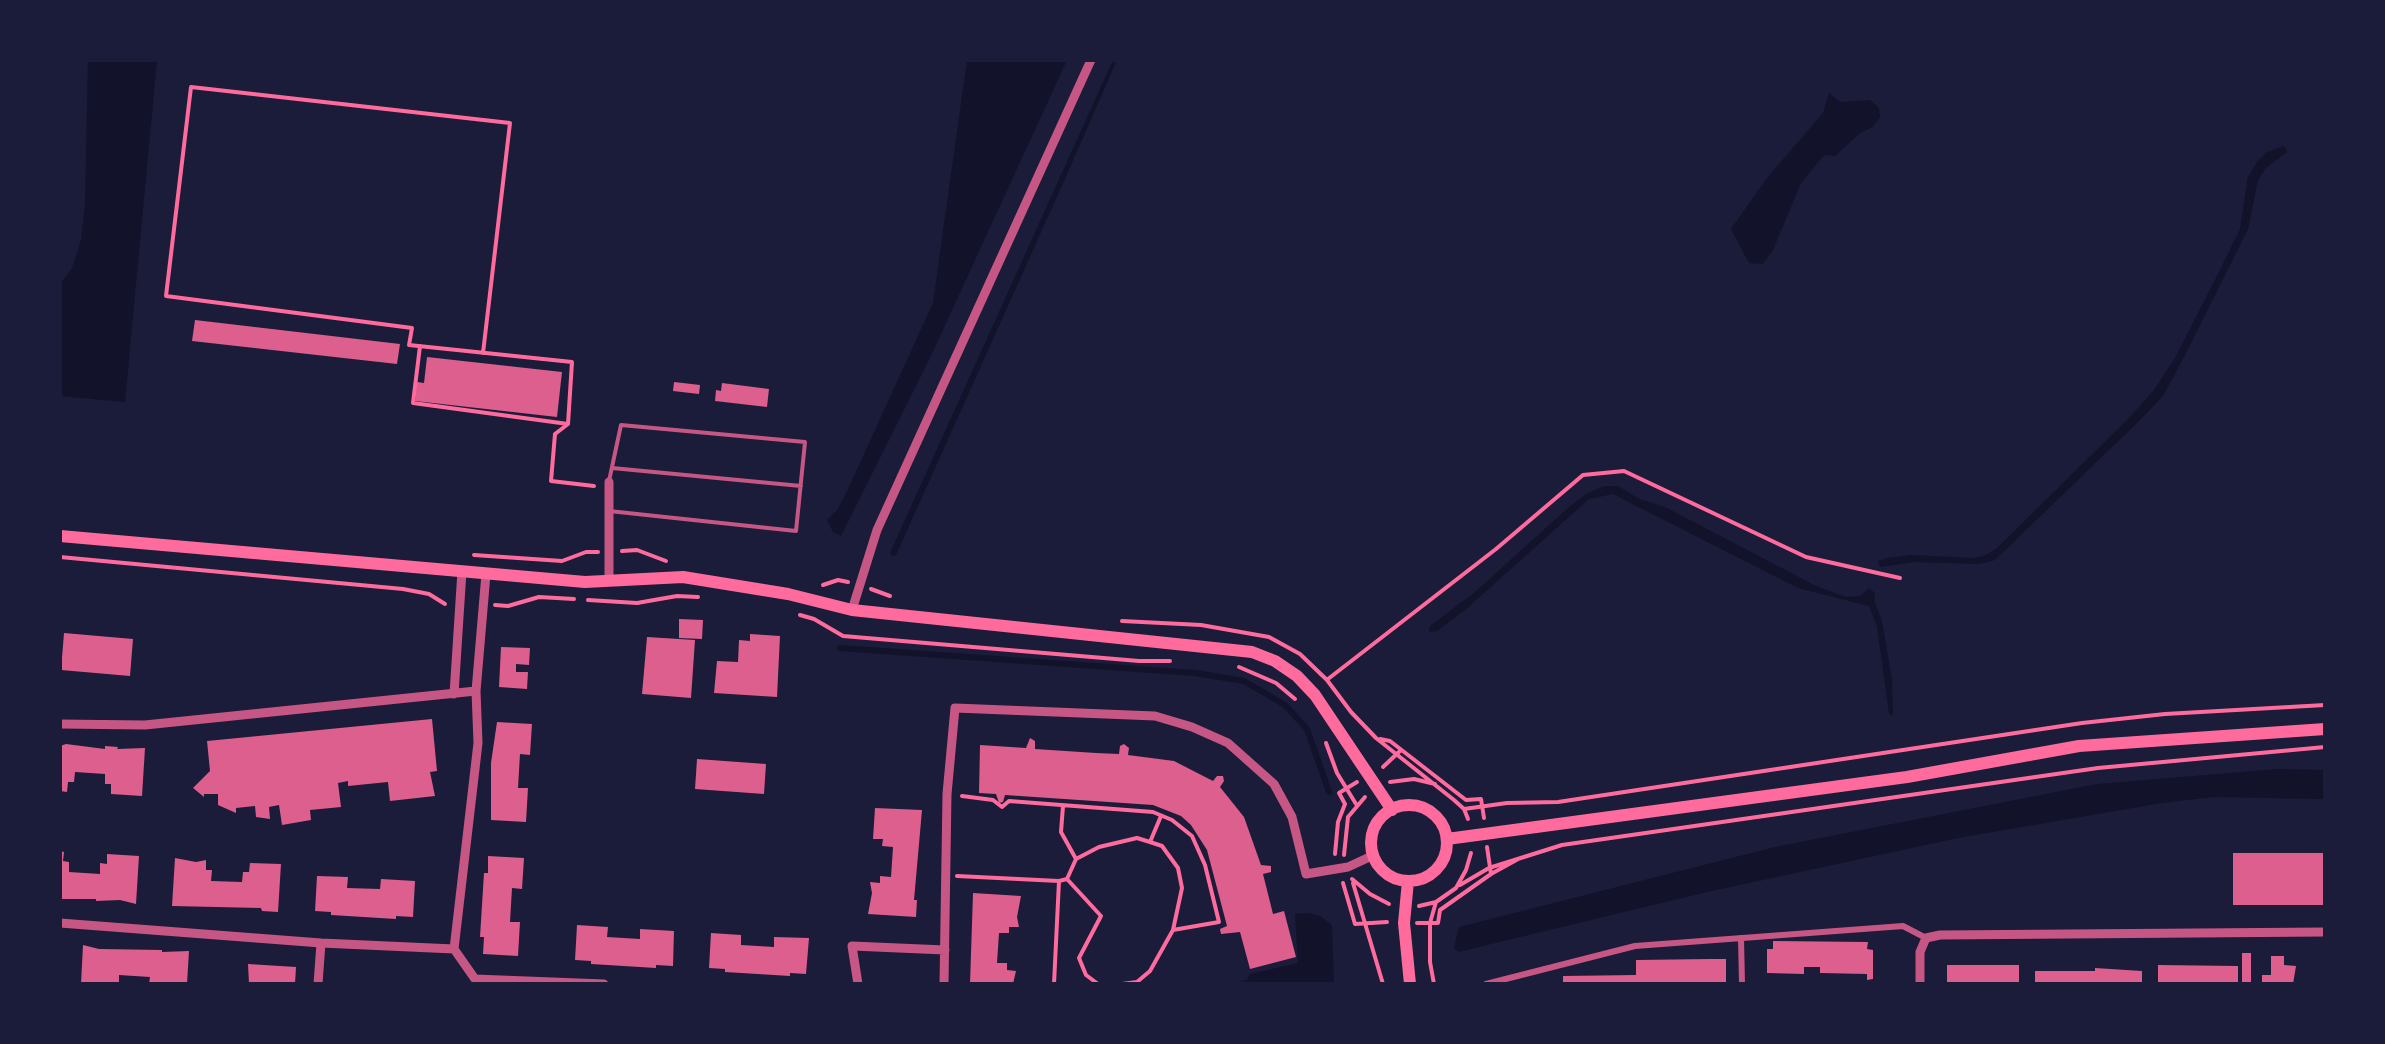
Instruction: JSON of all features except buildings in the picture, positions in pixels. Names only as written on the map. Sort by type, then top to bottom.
[{"type":"main road","points":[[60,536],[585,582],[683,578],[788,594],[852,610],[1252,652],[1275,660],[1312,692],[1332,716],[1392,810]]},
{"type":"main road","points":[[1448,839],[1907,777],[2079,746],[2325,729]]},
{"type":"main road","points":[[1412,805],[1437,817],[1448,839],[1444,858],[1436,870],[1425,878],[1408,882],[1386,873],[1374,855],[1372,836],[1377,824],[1392,810],[1412,805]]},
{"type":"main road","points":[[1408,882],[1404,923],[1410,984]]},
{"type":"street","points":[[852,610],[877,530],[1091,60]]},
{"type":"street","points":[[609,485],[609,580]]},
{"type":"street","points":[[454,694],[462,572]]},
{"type":"street","points":[[486,574],[476,690],[478,743],[454,950],[475,979],[604,984]]},
{"type":"street","points":[[60,724],[145,725],[476,690]]},
{"type":"street","points":[[944,984],[947,794],[955,708],[1155,716],[1192,727],[1228,743],[1274,784],[1292,818],[1306,874],[1348,868],[1374,855]]},
{"type":"street","points":[[60,923],[454,950]]},
{"type":"street","points":[[1486,984],[1635,946],[1902,926],[1926,938],[2325,932]]},
{"type":"street","points":[[1741,938],[1742,984]]},
{"type":"street","points":[[1920,984],[1920,952],[1926,938]]},
{"type":"street","points":[[318,984],[320,943]]},
{"type":"street","points":[[858,984],[852,946],[945,950]]},
{"type":"lane","points":[[609,485],[621,424],[805,442],[796,531],[609,511]]},
{"type":"lane","points":[[612,468],[800,486]]},
{"type":"path","points":[[483,353],[510,123],[191,87],[166,296],[412,328],[409,344],[420,346],[572,362],[568,424],[555,434],[550,481],[609,485]]},
{"type":"path","points":[[420,346],[414,404],[568,424]]},
{"type":"path","points":[[1312,692],[1394,624],[1496,549],[1583,475],[1624,471],[1806,557],[1900,578]]},
{"type":"path","points":[[843,636],[1140,661],[1183,661]]},
{"type":"path","points":[[1235,665],[1276,683],[1306,708]]},
{"type":"path","points":[[1464,809],[1558,802],[2082,723],[2165,714],[2325,706]]},
{"type":"path","points":[[1436,785],[1376,738],[1390,742],[1466,800],[1481,799],[1490,868]]},
{"type":"path","points":[[1325,740],[1337,773],[1356,804],[1344,830],[1344,855],[1383,984]]},
{"type":"path","points":[[1434,984],[1430,923],[1436,902],[1490,868],[1527,854],[1562,845],[2098,768],[2325,747]]},
{"type":"path","points":[[947,794],[993,800],[1002,807],[1009,801],[1153,812],[1172,820],[1192,836],[1219,922],[1173,930]]},
{"type":"path","points":[[1062,806],[1060,832],[1076,860]]},
{"type":"path","points":[[1150,842],[1162,816]]},
{"type":"path","points":[[1068,879],[1076,860],[1098,847],[1137,838],[1162,846],[1178,868],[1182,888],[1173,930],[1150,971],[1137,982],[1122,984]]},
{"type":"path","points":[[945,875],[1068,879]]},
{"type":"path","points":[[1068,879],[1101,916],[1080,958],[1086,975],[1098,984]]},
{"type":"path","points":[[1054,984],[1059,881]]},
{"type":"shaded area","points":[[88,60],[157,60],[125,402],[60,396],[60,285],[72,268],[81,240]]},
{"type":"shaded area","points":[[967,60],[1067,60],[930,358],[841,536],[833,532],[827,520],[838,509],[849,487],[933,303]]},
{"type":"shaded area","points":[[1113,60],[1117,60],[1064,181],[896,555],[892,556],[890,553]]},
{"type":"shaded area","points":[[1829,93],[1840,102],[1870,100],[1879,108],[1880,117],[1835,156],[1824,155],[1801,183],[1773,250],[1763,264],[1749,263],[1731,229],[1767,178],[1823,113]]},
{"type":"shaded area","points":[[2284,146],[2287,152],[2266,168],[2258,180],[2248,229],[2163,396],[1995,560],[1979,564],[1915,562],[1880,567],[1878,561],[1887,558],[1972,558],[1996,549],[2130,417],[2175,358],[2219,272],[2240,229],[2248,177],[2267,152]]},
{"type":"shaded area","points":[[1604,486],[1618,486],[1639,499],[1665,507],[1816,586],[1846,597],[1860,596],[1869,588],[1875,593],[1882,621],[1892,680],[1893,716],[1889,714],[1877,626],[1869,606],[1798,588],[1613,494],[1589,499],[1465,610],[1437,631],[1429,632],[1430,626],[1475,592],[1569,507]]},
{"type":"shaded area","points":[[2277,769],[2325,770],[2325,799],[2214,797],[2162,803],[1958,838],[1707,892],[1458,952],[1454,948],[1459,927],[1775,847],[2097,784]]},
{"type":"shaded area","points":[[1308,913],[1332,925],[1334,984],[1233,984],[1247,980],[1250,974],[1298,963],[1295,914]]},
{"type":"waterway","points":[[840,648],[1195,673],[1244,681],[1285,705],[1307,729],[1329,792]]}]
